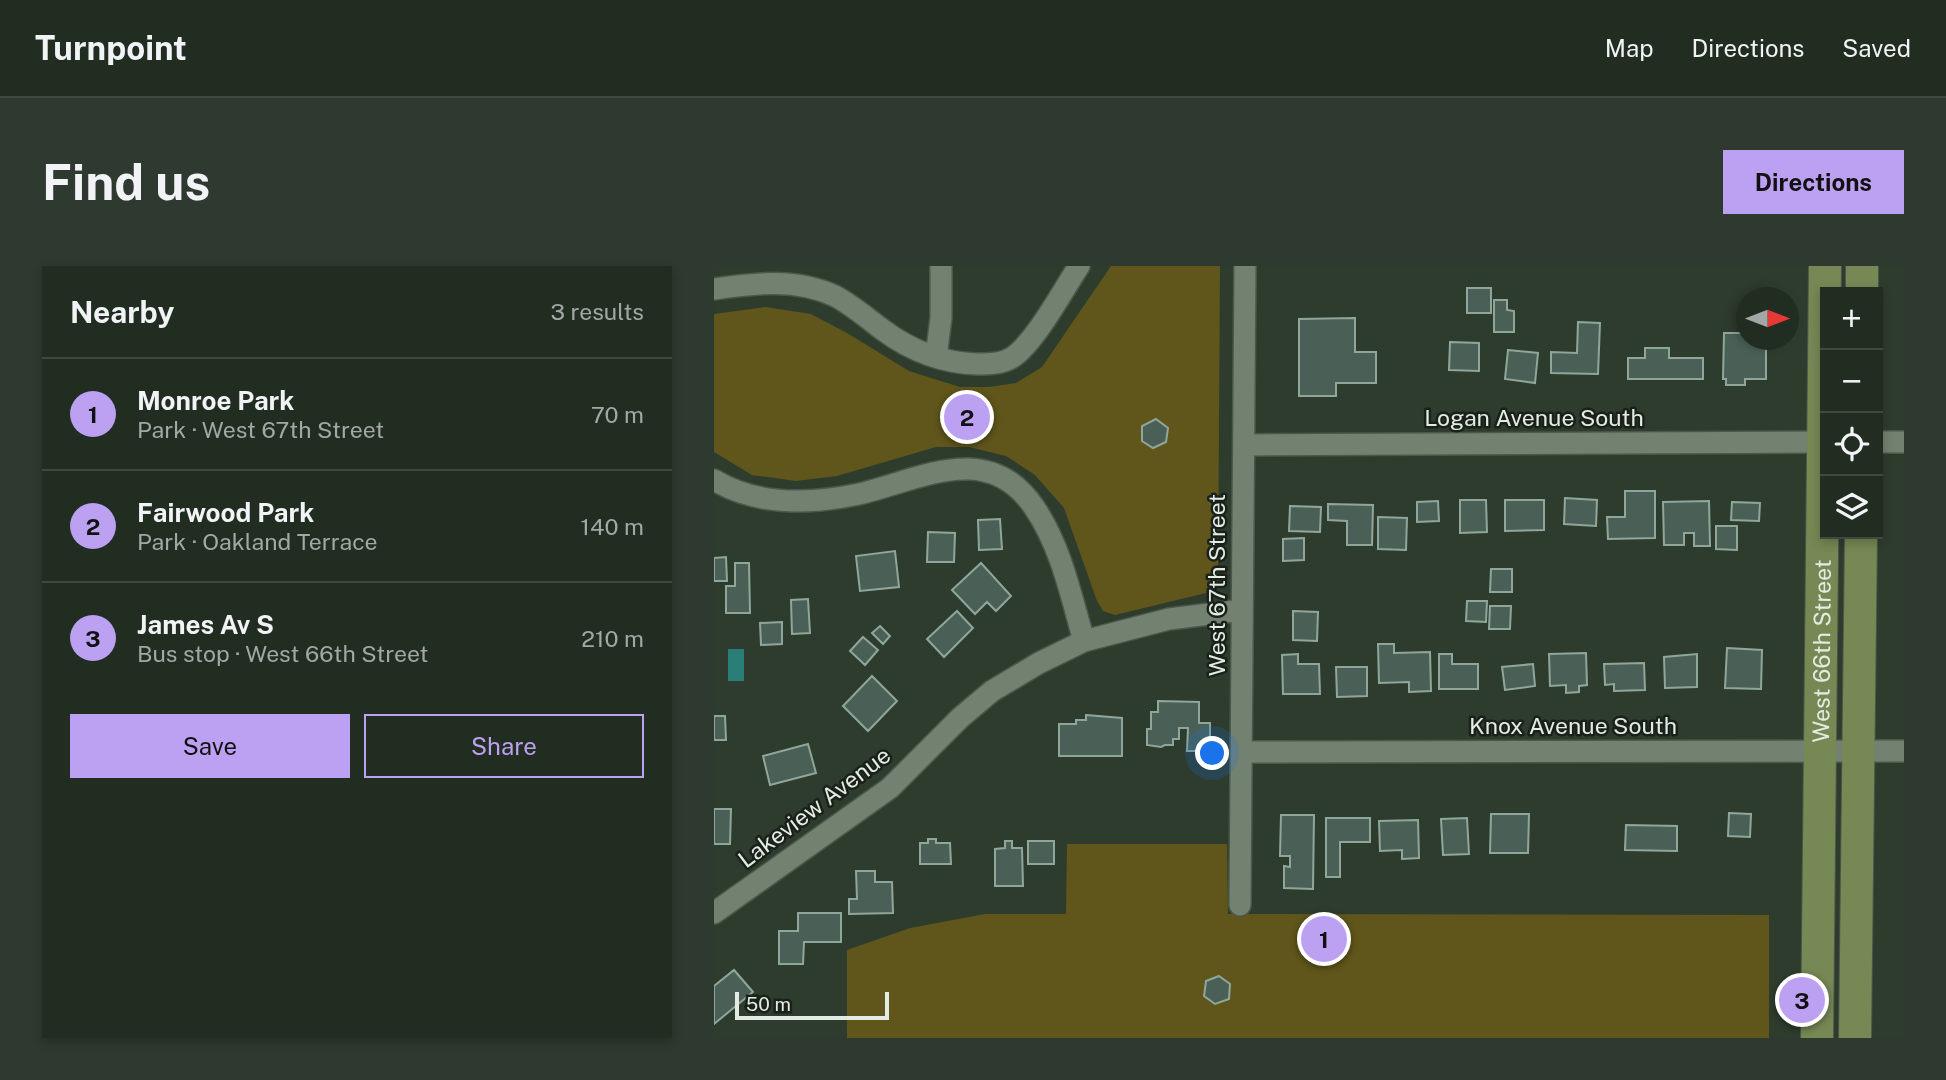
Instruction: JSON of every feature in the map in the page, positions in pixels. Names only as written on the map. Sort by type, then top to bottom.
[{"type":"main road","name":"West 66th Street","points":[[1824,413],[1825,266]]},
{"type":"main road","points":[[1862,266],[1862,287]]},
{"type":"main road","name":"West 66th Street","points":[[1817,1038],[1824,476]]},
{"type":"main road","name":"West 66th Street","points":[[1855,1038],[1861,539]]},
{"type":"street","points":[[936,357],[941,318],[941,266]]},
{"type":"street","points":[[714,289],[785,283],[809,288],[834,296],[917,351],[962,363],[989,364],[1014,356],[1029,341],[1079,266]]},
{"type":"street","name":"West 67th Street","points":[[1240,905],[1245,266]]},
{"type":"street","name":"Logan Avenue South","points":[[1244,445],[1820,442]]},
{"type":"street","points":[[1883,442],[1904,442]]},
{"type":"street","points":[[714,480],[752,496],[788,501],[860,494],[946,469],[974,469],[996,475],[1017,488],[1033,505],[1048,530],[1084,641]]},
{"type":"street","name":"Lakeview Avenue","points":[[714,913],[890,788],[960,718],[992,691],[1039,663],[1084,641],[1169,619],[1242,610]]},
{"type":"street","name":"Knox Avenue South","points":[[1241,752],[1904,751]]},
{"type":"shaded area","points":[[1111,266],[1220,266],[1218,582],[1210,592],[1115,615],[1103,611],[1064,508],[1035,475],[1006,456],[969,447],[936,447],[837,476],[796,481],[752,475],[714,452],[714,314],[766,307],[811,314],[909,371],[960,387],[989,387],[1016,383],[1042,367]]},
{"type":"shaded area","points":[[1067,844],[1227,844],[1228,914],[1769,915],[1769,1038],[847,1038],[847,950],[910,928],[985,914],[1066,914]]},
{"type":"water","points":[[728,649],[744,649],[744,681],[728,681]]},
{"type":"building","points":[[1467,288],[1491,288],[1491,313],[1467,313]]},
{"type":"building","points":[[1494,300],[1507,300],[1507,310],[1514,311],[1514,332],[1494,332]]},
{"type":"building","points":[[1355,318],[1355,352],[1376,352],[1376,383],[1336,383],[1336,396],[1299,396],[1299,319]]},
{"type":"building","points":[[1578,322],[1600,323],[1598,374],[1551,373],[1551,352],[1577,353]]},
{"type":"building","points":[[1724,333],[1736,333],[1736,350],[1766,350],[1766,379],[1745,379],[1745,385],[1726,385],[1726,379],[1723,379]]},
{"type":"building","points":[[1450,342],[1479,343],[1479,371],[1449,370]]},
{"type":"building","points":[[1645,348],[1669,348],[1669,358],[1703,358],[1703,379],[1628,379],[1628,358],[1645,358]]},
{"type":"building","points":[[1508,350],[1538,353],[1535,383],[1505,379]]},
{"type":"building","points":[[1156,419],[1168,428],[1166,442],[1153,448],[1142,441],[1142,426]]},
{"type":"building","points":[[1625,491],[1655,491],[1655,538],[1608,539],[1607,517],[1625,517]]},
{"type":"building","points":[[1565,498],[1597,500],[1596,526],[1564,524]]},
{"type":"building","points":[[1460,500],[1486,500],[1487,532],[1460,533]]},
{"type":"building","points":[[1505,500],[1544,500],[1544,530],[1505,531]]},
{"type":"building","points":[[1438,501],[1439,521],[1417,522],[1417,502]]},
{"type":"building","points":[[1709,501],[1710,546],[1694,546],[1694,533],[1684,533],[1684,545],[1664,545],[1663,502]]},
{"type":"building","points":[[1732,502],[1760,503],[1759,521],[1731,520]]},
{"type":"building","points":[[1328,504],[1373,505],[1372,545],[1347,545],[1347,521],[1328,520]]},
{"type":"building","points":[[1290,506],[1321,507],[1320,532],[1289,531]]},
{"type":"building","points":[[1378,517],[1407,518],[1406,550],[1378,549]]},
{"type":"building","points":[[1000,519],[1002,549],[979,550],[978,520]]},
{"type":"building","points":[[1716,526],[1737,526],[1737,550],[1716,549]]},
{"type":"building","points":[[928,532],[955,533],[954,562],[927,562]]},
{"type":"building","points":[[1304,538],[1304,560],[1283,561],[1283,539]]},
{"type":"building","points":[[895,551],[899,587],[860,591],[856,556]]},
{"type":"building","points":[[726,557],[727,581],[714,581],[714,558]]},
{"type":"building","points":[[735,563],[749,563],[750,613],[726,613],[726,586],[735,586]]},
{"type":"building","points":[[981,563],[1011,596],[996,611],[987,602],[975,614],[952,590]]},
{"type":"building","points":[[1491,569],[1512,569],[1512,592],[1490,592]]},
{"type":"building","points":[[808,599],[810,633],[792,634],[791,600]]},
{"type":"building","points":[[1467,601],[1487,601],[1486,622],[1466,621]]},
{"type":"building","points":[[1490,606],[1511,606],[1510,629],[1489,629]]},
{"type":"building","points":[[957,611],[973,628],[944,657],[927,639]]},
{"type":"building","points":[[1293,611],[1318,612],[1317,641],[1293,640]]},
{"type":"building","points":[[782,622],[782,644],[761,645],[760,623]]},
{"type":"building","points":[[880,626],[890,636],[883,644],[872,633]]},
{"type":"building","points":[[863,637],[878,650],[865,665],[850,651]]},
{"type":"building","points":[[1378,644],[1394,644],[1394,653],[1430,652],[1431,691],[1409,692],[1409,682],[1379,683]]},
{"type":"building","points":[[1727,648],[1762,650],[1761,689],[1725,688]]},
{"type":"building","points":[[1586,653],[1587,685],[1579,686],[1579,692],[1566,693],[1566,685],[1550,686],[1549,654]]},
{"type":"building","points":[[1298,654],[1298,664],[1319,664],[1320,694],[1283,694],[1282,655]]},
{"type":"building","points":[[1439,654],[1452,654],[1452,664],[1478,664],[1478,689],[1439,689]]},
{"type":"building","points":[[1697,654],[1697,687],[1665,688],[1664,657]]},
{"type":"building","points":[[1644,663],[1645,690],[1614,691],[1614,684],[1605,685],[1604,664]]},
{"type":"building","points":[[1533,664],[1535,686],[1505,690],[1502,667]]},
{"type":"building","points":[[1336,667],[1367,667],[1367,696],[1337,697]]},
{"type":"building","points":[[872,676],[897,701],[868,731],[843,706]]},
{"type":"building","points":[[1158,701],[1199,702],[1199,723],[1210,723],[1210,751],[1187,751],[1188,728],[1179,728],[1179,739],[1173,739],[1173,745],[1147,745],[1151,712],[1158,712]]},
{"type":"building","points":[[1086,715],[1122,718],[1122,756],[1059,756],[1059,724],[1076,724],[1076,720],[1086,720]]},
{"type":"building","points":[[714,716],[725,716],[726,740],[714,740]]},
{"type":"building","points":[[808,744],[816,773],[770,785],[763,756]]},
{"type":"building","points":[[714,809],[731,809],[730,844],[714,844]]},
{"type":"building","points":[[1729,813],[1751,814],[1750,837],[1728,836]]},
{"type":"building","points":[[1491,814],[1529,814],[1528,853],[1490,853]]},
{"type":"building","points":[[1281,815],[1314,815],[1313,889],[1284,888],[1284,866],[1290,867],[1290,856],[1280,856]]},
{"type":"building","points":[[1326,818],[1370,818],[1370,842],[1340,842],[1340,877],[1326,877]]},
{"type":"building","points":[[1467,818],[1469,854],[1443,855],[1441,819]]},
{"type":"building","points":[[1418,820],[1419,858],[1402,859],[1402,850],[1380,851],[1379,821]]},
{"type":"building","points":[[1626,825],[1677,826],[1677,851],[1625,850]]},
{"type":"building","points":[[928,839],[936,839],[936,843],[950,843],[951,864],[920,864],[920,843],[928,843]]},
{"type":"building","points":[[1005,841],[1012,841],[1012,848],[1022,848],[1023,886],[995,886],[995,849],[1005,848]]},
{"type":"building","points":[[1028,841],[1054,841],[1054,864],[1028,864]]},
{"type":"building","points":[[856,871],[875,871],[875,882],[892,882],[893,913],[849,914],[849,899],[857,899]]},
{"type":"building","points":[[798,913],[841,913],[841,942],[804,942],[803,964],[779,964],[779,931],[798,931]]},
{"type":"building","points":[[734,970],[753,992],[714,1024],[714,986]]},
{"type":"building","points":[[1219,976],[1230,984],[1229,999],[1215,1004],[1204,996],[1206,981]]},
{"type":"place","name":"Fairwood Park","points":[[967,417]]},
{"type":"place","name":"Monroe Park","points":[[1324,939]]},
{"type":"place","name":"James Av S","points":[[1802,1000]]}]
